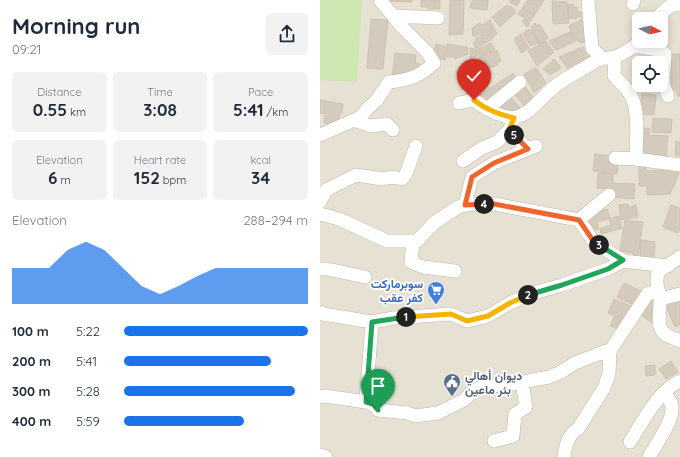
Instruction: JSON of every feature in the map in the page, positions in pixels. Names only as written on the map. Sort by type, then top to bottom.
[{"type":"street","points":[[320,135],[361,116],[376,101],[389,82],[401,81],[419,75],[434,63],[427,52],[403,28],[380,0]]},
{"type":"street","points":[[588,0],[592,48],[608,58],[614,76],[626,88],[634,103],[636,123],[636,159]]},
{"type":"street","points":[[663,12],[670,6],[680,4]]},
{"type":"street","points":[[394,16],[438,18]]},
{"type":"street","points":[[460,103],[474,100],[487,109],[514,118],[524,114],[554,87],[632,46]]},
{"type":"street","points":[[651,48],[665,54],[663,84],[668,96]]},
{"type":"street","points":[[487,109],[520,82]]},
{"type":"street","points":[[463,161],[482,148],[497,142],[509,130],[514,118]]},
{"type":"street","points":[[354,120],[370,126],[387,124],[393,130]]},
{"type":"street","points":[[465,205],[472,177],[494,163],[532,147],[509,130]]},
{"type":"street","points":[[320,202],[326,190],[356,175],[383,179],[392,177],[402,179],[406,174],[416,146]]},
{"type":"street","points":[[615,158],[636,159],[680,165]]},
{"type":"street","points":[[579,220],[609,195]]},
{"type":"street","points":[[320,214],[339,219],[386,241],[417,241],[434,223],[458,207],[465,205],[494,204],[579,220],[594,242],[623,260],[668,266]]},
{"type":"street","points":[[413,241],[411,262],[423,267],[455,271]]},
{"type":"street","points":[[680,257],[658,272],[656,283],[659,296],[659,318],[661,328],[666,334],[680,341]]},
{"type":"street","points":[[320,312],[323,314],[372,322],[408,316],[451,314],[467,321],[488,316],[510,303],[530,294],[608,269],[623,260]]},
{"type":"street","points":[[320,269],[327,268],[365,277]]},
{"type":"street","points":[[564,457],[567,443],[573,432],[578,429],[604,388],[609,374],[610,351],[648,293],[659,296],[680,294]]},
{"type":"street","points":[[366,402],[372,322]]},
{"type":"street","points":[[320,397],[325,396],[366,402],[373,404],[378,410],[408,413],[415,416],[438,413],[464,400],[479,388],[506,385],[549,377],[562,372],[576,363],[606,351],[610,351]]},
{"type":"street","points":[[630,442],[652,408],[668,388],[680,381]]},
{"type":"street","points":[[494,441],[513,436],[515,414],[526,407],[522,382]]},
{"type":"street","points":[[649,457],[665,429],[670,416],[672,406],[664,393]]},
{"type":"street","points":[[320,455],[326,457]]},
{"type":"shaded area","points":[[320,0],[680,0],[680,457],[320,457]]},
{"type":"green space","points":[[320,0],[362,0],[357,82],[320,80]]},
{"type":"building","points":[[412,0],[412,2],[389,1]]},
{"type":"building","points":[[421,0],[440,0],[440,9],[428,9],[427,7],[421,7]]},
{"type":"building","points":[[450,0],[464,0],[463,34],[449,35]]},
{"type":"building","points":[[472,0],[488,0],[487,10],[470,8]]},
{"type":"building","points":[[510,0],[520,0],[517,6],[510,3]]},
{"type":"building","points":[[528,0],[544,0],[530,22],[518,14]]},
{"type":"building","points":[[552,1],[567,2],[569,23],[553,24]]},
{"type":"building","points":[[568,4],[577,7],[577,11],[582,13],[581,17],[577,16],[576,19],[569,18]]},
{"type":"building","points":[[507,5],[510,8],[511,6],[516,12],[500,27],[492,17]]},
{"type":"building","points":[[585,18],[590,34],[584,42],[581,43],[572,34],[569,26]]},
{"type":"building","points":[[371,19],[388,20],[383,69],[367,68]]},
{"type":"building","points":[[525,19],[530,24],[527,27],[522,21]]},
{"type":"building","points":[[490,20],[497,34],[476,49],[473,43],[475,42],[476,38],[483,33],[482,32],[473,37],[472,28],[480,23],[482,25]]},
{"type":"building","points":[[535,23],[537,26],[539,24],[548,38],[540,44],[531,27]]},
{"type":"building","points":[[529,29],[539,43],[530,46],[523,33]]},
{"type":"building","points":[[570,32],[576,41],[556,50],[549,41]]},
{"type":"building","points":[[521,34],[529,48],[521,53],[514,39]]},
{"type":"building","points":[[546,41],[554,52],[537,66],[528,51]]},
{"type":"building","points":[[491,43],[495,49],[480,56],[476,50]]},
{"type":"building","points":[[436,44],[447,47],[445,60],[432,58]]},
{"type":"building","points":[[447,44],[467,47],[468,54],[455,59],[455,57],[447,57]]},
{"type":"building","points":[[583,47],[587,56],[591,59],[570,72],[559,57]]},
{"type":"building","points":[[470,48],[474,49],[478,55],[471,61]]},
{"type":"building","points":[[497,50],[501,61],[497,63],[498,65],[489,68],[486,66],[476,70],[473,64],[480,56]]},
{"type":"building","points":[[395,53],[416,55],[415,63],[419,63],[418,73],[392,79]]},
{"type":"building","points":[[671,54],[680,54],[680,96],[677,96],[677,90],[671,90],[672,78],[668,78]]},
{"type":"building","points":[[554,59],[561,68],[550,75],[543,69]]},
{"type":"building","points":[[471,68],[476,84],[462,90],[456,71]]},
{"type":"building","points":[[536,68],[546,83],[534,93],[524,74]]},
{"type":"building","points":[[513,73],[518,81],[486,105],[480,95]]},
{"type":"building","points":[[522,83],[535,99],[526,108],[512,91]]},
{"type":"building","points":[[508,94],[521,109],[514,115],[502,112],[495,104]]},
{"type":"building","points":[[642,94],[656,95],[654,115],[640,114]]},
{"type":"building","points":[[320,100],[343,104],[338,125],[324,123],[325,114],[320,113]]},
{"type":"building","points":[[653,118],[672,119],[671,133],[652,132]]},
{"type":"building","points":[[644,128],[650,129],[649,135],[668,136],[666,158],[641,156]]},
{"type":"building","points":[[676,141],[680,142],[680,156],[675,155]]},
{"type":"building","points":[[595,154],[610,156],[609,163],[618,164],[617,174],[593,171]]},
{"type":"building","points":[[639,164],[643,164],[648,171],[679,169],[679,174],[670,194],[647,195],[647,186],[639,186]]},
{"type":"building","points":[[598,173],[613,174],[613,183],[635,184],[634,199],[612,197],[612,189],[597,188]]},
{"type":"building","points":[[628,204],[629,207],[636,205],[638,217],[621,220],[619,205]]},
{"type":"building","points":[[671,205],[680,208],[680,228],[678,233],[663,227]]},
{"type":"building","points":[[607,209],[610,218],[597,222],[599,229],[591,231],[586,215]]},
{"type":"building","points":[[618,216],[622,228],[601,234],[600,229],[611,225],[609,219]]},
{"type":"building","points":[[625,220],[643,222],[638,257],[633,256],[633,253],[620,251]]},
{"type":"building","points":[[641,240],[655,242],[654,259],[640,258]]},
{"type":"building","points":[[624,283],[643,292],[636,306],[617,297]]},
{"type":"building","points":[[648,295],[655,297],[656,323],[649,321],[639,313]]},
{"type":"building","points":[[680,298],[680,325],[675,327],[665,304]]},
{"type":"building","points":[[614,299],[633,307],[620,330],[610,326],[615,316],[608,313]]},
{"type":"building","points":[[671,361],[678,372],[666,379],[659,369]]},
{"type":"building","points":[[655,365],[655,375],[646,376],[645,366]]},
{"type":"place","name":"سوبرماركت كفر عقب","points":[[436,305]]},
{"type":"place","name":"ديوان أهالي بئر ماعين","points":[[452,397]]},
{"type":"route","points":[[378,410],[373,404],[366,402],[372,322],[394,318],[451,314],[467,321],[488,316],[510,303],[530,294],[608,269],[623,260],[594,242],[579,220],[494,204],[465,205],[472,177],[494,163],[528,149],[509,130],[514,118],[485,108],[474,100]]}]
